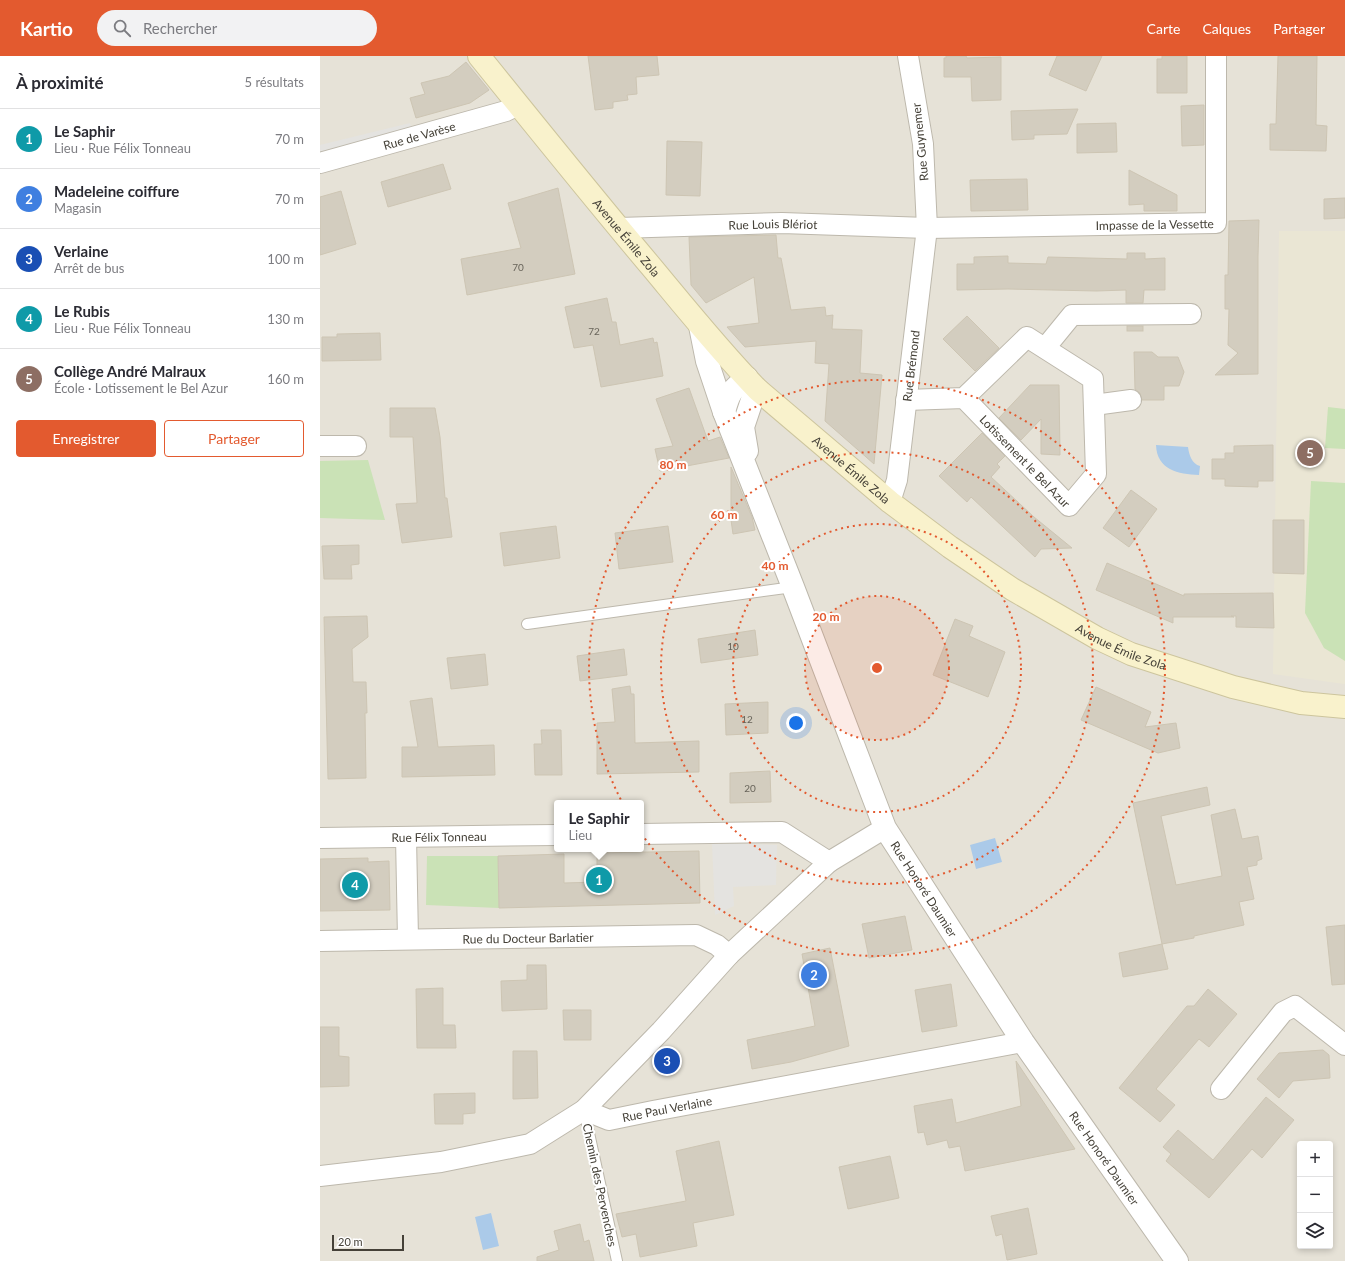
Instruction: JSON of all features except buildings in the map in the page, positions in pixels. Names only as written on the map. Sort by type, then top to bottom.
[{"type":"main road","name":"Avenue Émile Zola","points":[[479,56],[700,326],[752,384],[890,502],[950,547],[1012,589],[1097,638],[1131,654],[1233,687],[1301,703],[1345,707]]},
{"type":"street","name":"Rue Guynemer","points":[[908,56],[922,144],[927,228]]},
{"type":"street","name":"Impasse de la Vessette","points":[[927,228],[1216,223],[1216,56]]},
{"type":"street","name":"Rue de Varèse","points":[[320,163],[506,111],[518,105]]},
{"type":"street","name":"Rue Louis Blériot","points":[[619,228],[782,223],[927,228]]},
{"type":"street","name":"Rue Brémond","points":[[890,502],[897,480],[927,228]]},
{"type":"street","points":[[1045,348],[1072,315],[1192,314]]},
{"type":"street","name":"Rue Honoré Daumier","points":[[700,326],[707,361],[724,412],[885,828],[1023,1042],[1177,1261]]},
{"type":"street","name":"Lotissement le Bel Azur","points":[[1027,337],[1045,348],[1093,379],[1096,474],[1069,506],[964,398],[1027,337]]},
{"type":"street","points":[[724,412],[729,395],[736,386],[752,384]]},
{"type":"street","name":"Rue Honoré Daumier","points":[[750,476],[743,427],[754,394],[752,384]]},
{"type":"street","points":[[906,400],[964,398]]},
{"type":"street","points":[[1094,404],[1131,400]]},
{"type":"street","points":[[320,446],[356,446]]},
{"type":"street","points":[[320,1176],[441,1162],[530,1144],[584,1110],[661,1031],[729,955],[829,862],[885,828]]},
{"type":"street","points":[[644,834],[782,832],[829,862]]},
{"type":"street","name":"Rue Félix Tonneau","points":[[320,838],[554,835]]},
{"type":"street","points":[[406,837],[408,939]]},
{"type":"street","name":"Rue du Docteur Barlatier","points":[[320,941],[696,935],[717,944],[729,955]]},
{"type":"street","points":[[1221,1089],[1283,1012],[1295,1006],[1345,1045]]},
{"type":"street","name":"Rue Paul Verlaine","points":[[584,1110],[610,1120],[1023,1042]]},
{"type":"lane","points":[[527,624],[793,587]]},
{"type":"lane","name":"Chemin des Pervenches","points":[[584,1110],[617,1261]]},
{"type":"shaded area","points":[[320,56],[1345,56],[1345,1261],[320,1261]]},
{"type":"shaded area","points":[[410,123],[412,131],[320,154],[320,145]]},
{"type":"shaded area","points":[[1279,231],[1345,231],[1345,684],[1273,674]]},
{"type":"shaded area","points":[[712,843],[777,845],[776,885],[733,887],[734,906],[715,915]]},
{"type":"green space","points":[[1328,407],[1345,409],[1345,449],[1325,448]]},
{"type":"green space","points":[[368,460],[385,520],[320,518],[320,461]]},
{"type":"green space","points":[[1311,481],[1345,483],[1345,661],[1324,648],[1305,613]]},
{"type":"green space","points":[[427,856],[498,856],[499,908],[426,905]]},
{"type":"water","points":[[1156,445],[1188,447],[1191,459],[1200,466],[1199,475],[1176,472],[1170,469],[1160,460]]},
{"type":"water","points":[[995,838],[1002,862],[976,869],[970,845]]},
{"type":"water","points":[[491,1213],[499,1246],[483,1250],[475,1217]]},
{"type":"place","name":"Collège André Malraux","points":[[1310,453]]},
{"type":"place","name":"Le Saphir","points":[[599,880]]},
{"type":"place","name":"Le Rubis","points":[[355,885]]},
{"type":"place","name":"Madeleine coiffure","points":[[814,975]]},
{"type":"place","name":"Verlaine","points":[[667,1061]]}]
